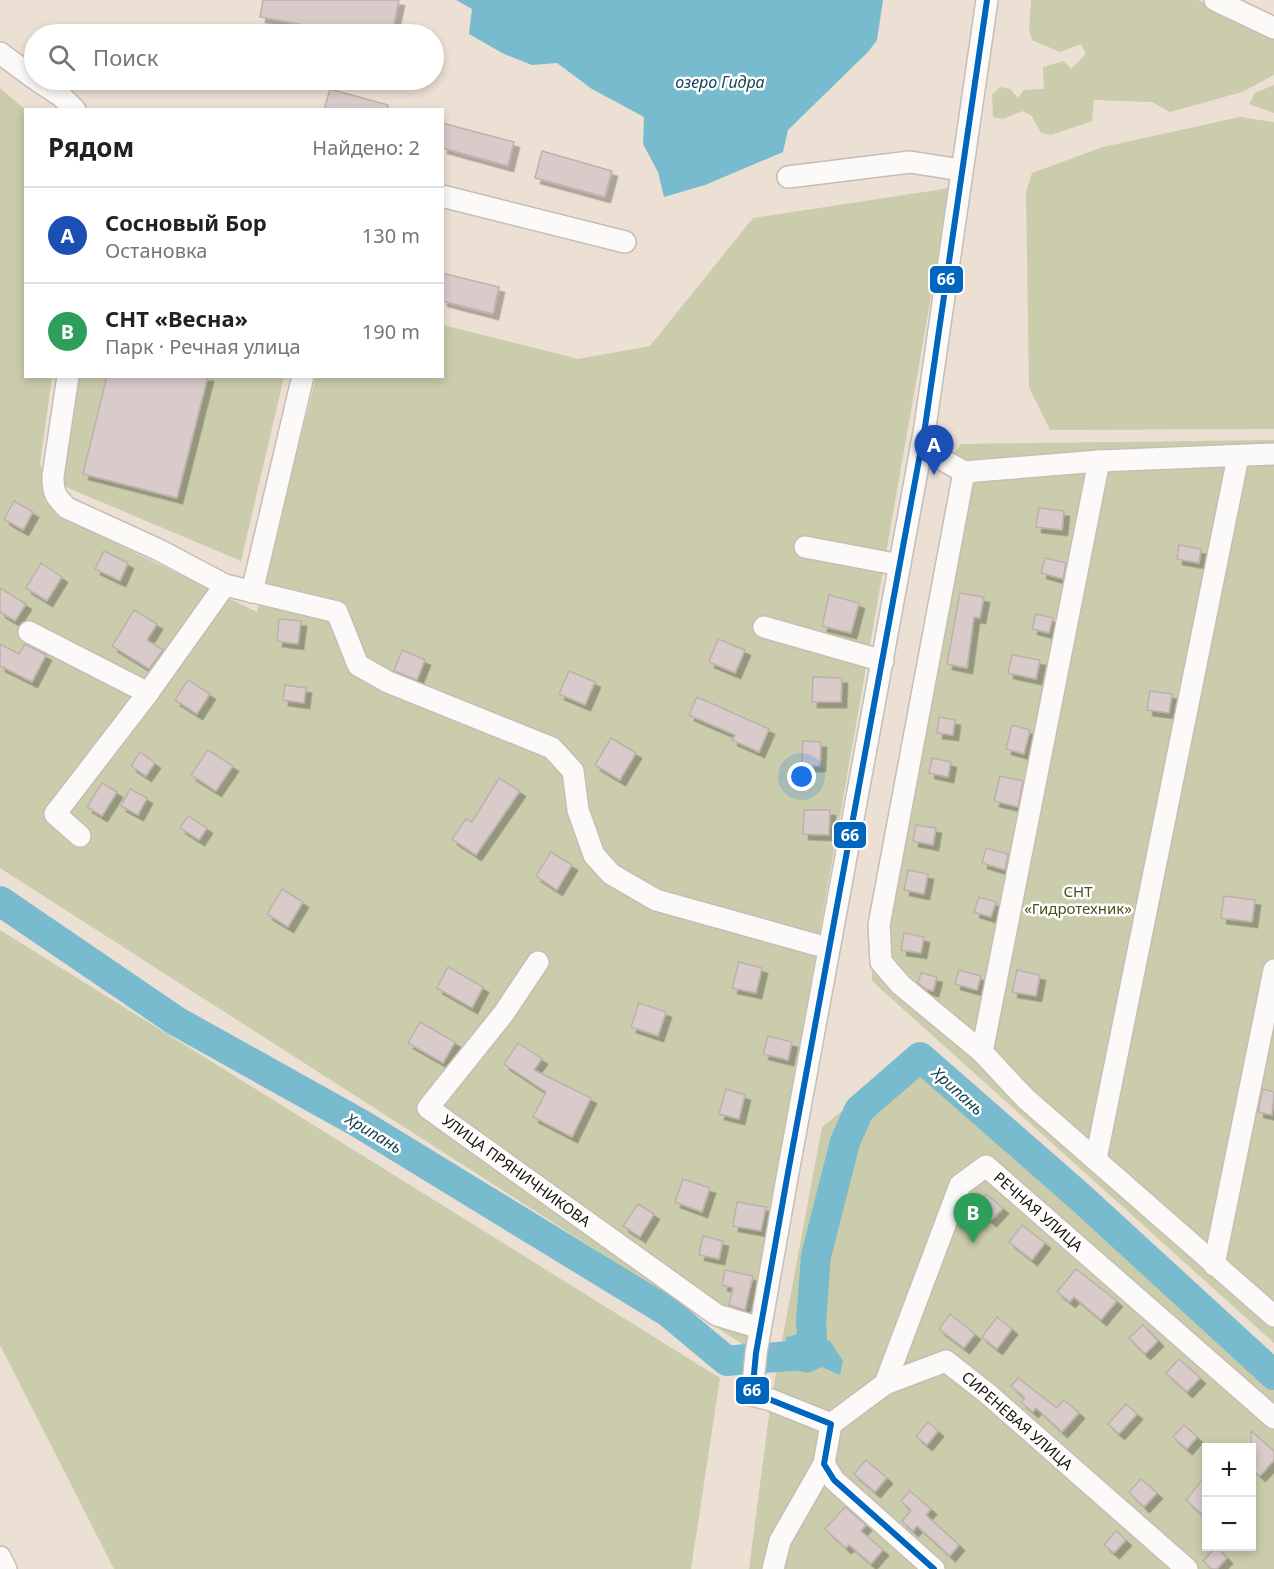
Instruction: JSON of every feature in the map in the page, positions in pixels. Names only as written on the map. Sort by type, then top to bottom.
[{"type":"street","points":[[773,1569],[780,1541],[824,1464],[831,1424],[771,1400],[752,1395],[760,1328],[824,947],[883,661],[921,447],[987,0]]},
{"type":"street","points":[[1215,0],[1274,28]]},
{"type":"street","points":[[0,53],[24,70]]},
{"type":"street","points":[[52,90],[73,108]]},
{"type":"street","points":[[788,177],[910,162],[961,170]]},
{"type":"street","points":[[444,197],[625,242]]},
{"type":"street","points":[[68,378],[53,476],[53,491],[60,504],[159,550],[225,585],[337,612],[358,664],[388,682],[552,748],[573,771],[578,810],[594,855],[611,874],[656,900],[824,947]]},
{"type":"street","points":[[252,592],[303,378]]},
{"type":"street","points":[[921,447],[964,472],[1099,462],[1274,454]]},
{"type":"street","points":[[1096,1159],[1238,457]]},
{"type":"street","points":[[982,1052],[1099,462]]},
{"type":"street","points":[[964,472],[879,924],[881,962],[901,985],[982,1052],[1025,1098],[1274,1316]]},
{"type":"street","points":[[805,547],[900,565]]},
{"type":"street","points":[[80,836],[56,814],[148,693],[225,585]]},
{"type":"street","points":[[764,627],[883,661]]},
{"type":"street","points":[[29,632],[148,693]]},
{"type":"street","name":"УЛИЦА ПРЯНИЧНИКОВА","points":[[538,962],[504,1013],[428,1108],[717,1315],[760,1328]]},
{"type":"street","points":[[1214,1265],[1274,970]]},
{"type":"street","name":"РЕЧНАЯ УЛИЦА","points":[[885,1384],[960,1185],[986,1166],[1274,1418]]},
{"type":"street","name":"СИРЕНЕВАЯ УЛИЦА","points":[[831,1424],[885,1384],[946,1361],[988,1394],[1187,1569]]},
{"type":"street","points":[[824,1464],[834,1480],[934,1569]]},
{"type":"street","points":[[0,1557],[6,1569]]},
{"type":"green space","points":[[1031,0],[1198,0],[1274,34],[1274,75],[1242,92],[1170,112],[1152,102],[1094,100],[1092,121],[1051,135],[1041,133],[1032,116],[1023,111],[1003,119],[993,117],[992,95],[1000,87],[1010,89],[1018,98],[1024,90],[1044,89],[1043,67],[1064,61],[1071,69],[1086,54],[1081,44],[1060,52],[1032,40],[1029,30]]},
{"type":"green space","points":[[1274,85],[1274,113],[1249,104],[1255,93]]},
{"type":"green space","points":[[0,88],[24,108],[24,378],[52,378],[40,464],[61,517],[257,612],[316,378],[444,378],[444,325],[578,359],[650,346],[753,218],[950,188],[747,1347],[0,868]]},
{"type":"green space","points":[[1240,117],[1274,122],[1274,429],[1050,430],[1029,387],[1026,192],[1032,173],[1103,147]]},
{"type":"green space","points":[[76,378],[284,378],[241,561],[61,485]]},
{"type":"green space","name":"СНТ «Гидротехник»","points":[[1274,440],[1274,1343],[872,981],[872,946],[956,452],[961,444]]},
{"type":"green space","points":[[0,930],[720,1378],[691,1569],[114,1569],[0,1345]]},
{"type":"green space","points":[[925,1044],[1274,1359],[1274,1569],[749,1569],[771,1400],[822,1127]]},
{"type":"water","name":"озеро Гидра","points":[[456,0],[883,0],[877,40],[868,52],[788,130],[783,152],[705,185],[664,197],[658,172],[643,144],[644,117],[592,89],[557,63],[532,65],[504,54],[469,34],[472,9]]},
{"type":"water","points":[[799,1334],[830,1341],[843,1361],[840,1375],[822,1367],[808,1373],[793,1370],[784,1357],[786,1337]]},
{"type":"building","points":[[263,0],[399,0],[394,24],[299,24],[260,17]]},
{"type":"building","points":[[330,90],[388,105],[388,108],[325,108]]},
{"type":"building","points":[[444,124],[514,142],[508,166],[444,149]]},
{"type":"building","points":[[542,151],[612,171],[605,197],[535,178]]},
{"type":"building","points":[[444,273],[499,287],[493,314],[444,302]]},
{"type":"building","points":[[107,378],[207,378],[177,498],[83,474]]},
{"type":"building","points":[[14,501],[33,512],[23,530],[4,519]]},
{"type":"building","points":[[1039,508],[1064,511],[1062,530],[1036,527]]},
{"type":"building","points":[[1179,545],[1201,549],[1199,563],[1177,559]]},
{"type":"building","points":[[104,551],[128,563],[120,581],[95,569]]},
{"type":"building","points":[[1045,558],[1066,563],[1063,579],[1041,573]]},
{"type":"building","points":[[41,563],[62,577],[47,601],[26,588]]},
{"type":"building","points":[[0,588],[26,604],[15,621],[0,612]]},
{"type":"building","points":[[960,593],[984,597],[980,618],[974,617],[967,668],[947,664]]},
{"type":"building","points":[[829,595],[859,603],[851,633],[822,626]]},
{"type":"building","points":[[134,610],[157,624],[147,640],[163,650],[149,669],[112,646]]},
{"type":"building","points":[[1036,614],[1053,618],[1049,633],[1032,629]]},
{"type":"building","points":[[279,619],[301,621],[298,644],[277,641]]},
{"type":"building","points":[[718,639],[745,650],[735,673],[709,662]]},
{"type":"building","points":[[0,644],[19,654],[25,644],[46,655],[32,682],[0,666]]},
{"type":"building","points":[[402,650],[425,660],[417,680],[394,671]]},
{"type":"building","points":[[1012,655],[1040,660],[1036,679],[1008,673]]},
{"type":"building","points":[[569,671],[595,682],[585,705],[559,694]]},
{"type":"building","points":[[813,677],[842,678],[841,702],[812,702]]},
{"type":"building","points":[[188,680],[210,694],[197,714],[175,700]]},
{"type":"building","points":[[285,685],[306,688],[304,703],[283,700]]},
{"type":"building","points":[[1150,691],[1172,694],[1169,713],[1147,710]]},
{"type":"building","points":[[697,697],[769,729],[759,752],[732,740],[735,735],[689,715]]},
{"type":"building","points":[[939,717],[955,720],[953,735],[937,733]]},
{"type":"building","points":[[1012,725],[1030,730],[1024,754],[1006,749]]},
{"type":"building","points":[[611,738],[636,753],[620,780],[595,765]]},
{"type":"building","points":[[803,741],[821,742],[820,766],[802,766]]},
{"type":"building","points":[[208,750],[233,766],[216,791],[191,775]]},
{"type":"building","points":[[140,752],[155,763],[146,776],[131,766]]},
{"type":"building","points":[[932,758],[951,762],[948,777],[929,773]]},
{"type":"building","points":[[1000,776],[1023,781],[1018,807],[994,801]]},
{"type":"building","points":[[499,778],[520,791],[476,855],[452,839],[466,819],[472,822]]},
{"type":"building","points":[[102,783],[117,792],[102,816],[87,807]]},
{"type":"building","points":[[130,789],[147,798],[138,815],[121,806]]},
{"type":"building","points":[[804,810],[830,810],[829,835],[803,834]]},
{"type":"building","points":[[188,816],[207,828],[199,840],[180,828]]},
{"type":"building","points":[[916,825],[936,828],[933,845],[913,841]]},
{"type":"building","points":[[986,848],[1008,854],[1005,870],[982,863]]},
{"type":"building","points":[[551,852],[572,865],[557,890],[536,876]]},
{"type":"building","points":[[908,870],[928,874],[924,894],[904,890]]},
{"type":"building","points":[[282,889],[303,902],[288,927],[267,914]]},
{"type":"building","points":[[1224,896],[1255,900],[1252,922],[1221,918]]},
{"type":"building","points":[[979,897],[996,902],[991,917],[974,912]]},
{"type":"building","points":[[904,933],[924,937],[921,953],[901,950]]},
{"type":"building","points":[[739,962],[762,968],[756,993],[732,988]]},
{"type":"building","points":[[448,967],[483,987],[472,1008],[437,988]]},
{"type":"building","points":[[959,970],[981,976],[977,990],[955,984]]},
{"type":"building","points":[[1017,970],[1040,975],[1036,996],[1012,992]]},
{"type":"building","points":[[921,973],[937,977],[933,991],[918,983]]},
{"type":"building","points":[[639,1003],[666,1012],[658,1036],[631,1027]]},
{"type":"building","points":[[420,1022],[455,1042],[443,1063],[408,1043]]},
{"type":"building","points":[[768,1036],[792,1042],[788,1060],[763,1054]]},
{"type":"building","points":[[518,1043],[542,1059],[534,1070],[591,1098],[572,1137],[533,1117],[546,1092],[504,1064]]},
{"type":"building","points":[[726,1089],[745,1095],[739,1119],[719,1114]]},
{"type":"building","points":[[1263,1089],[1274,1092],[1272,1115],[1258,1112]]},
{"type":"building","points":[[683,1179],[710,1188],[702,1212],[675,1202]]},
{"type":"building","points":[[986,1194],[1003,1208],[991,1221],[975,1208]]},
{"type":"building","points":[[737,1202],[766,1207],[761,1231],[733,1226]]},
{"type":"building","points":[[638,1204],[654,1214],[640,1237],[623,1226]]},
{"type":"building","points":[[1022,1225],[1045,1243],[1032,1260],[1009,1242]]},
{"type":"building","points":[[703,1236],[723,1241],[719,1259],[699,1255]]},
{"type":"building","points":[[1076,1269],[1117,1301],[1101,1320],[1074,1297],[1070,1302],[1057,1292]]},
{"type":"building","points":[[725,1270],[753,1276],[745,1310],[729,1305],[733,1288],[722,1285]]},
{"type":"building","points":[[950,1314],[975,1334],[964,1348],[939,1329]]},
{"type":"building","points":[[997,1317],[1012,1329],[997,1349],[982,1337]]},
{"type":"building","points":[[1143,1325],[1158,1341],[1145,1354],[1129,1338]]},
{"type":"building","points":[[1179,1359],[1200,1378],[1187,1392],[1166,1373]]},
{"type":"building","points":[[1018,1378],[1057,1408],[1064,1400],[1079,1413],[1062,1432],[1036,1408],[1033,1412],[1021,1402],[1025,1398],[1011,1386]]},
{"type":"building","points":[[1126,1404],[1137,1414],[1119,1434],[1108,1424]]},
{"type":"building","points":[[928,1422],[938,1431],[927,1445],[916,1436]]},
{"type":"building","points":[[1184,1425],[1197,1437],[1187,1449],[1173,1437]]},
{"type":"building","points":[[1251,1431],[1274,1451],[1274,1460],[1260,1476],[1256,1472],[1256,1443],[1251,1443]]},
{"type":"building","points":[[866,1460],[887,1478],[875,1492],[854,1474]]},
{"type":"building","points":[[1141,1479],[1157,1493],[1144,1507],[1129,1492]]},
{"type":"building","points":[[1202,1480],[1202,1514],[1186,1500]]},
{"type":"building","points":[[910,1491],[931,1509],[926,1515],[959,1545],[950,1556],[917,1526],[913,1531],[902,1521],[911,1510],[901,1501]]},
{"type":"building","points":[[845,1507],[866,1525],[861,1531],[883,1550],[871,1564],[849,1545],[846,1548],[825,1529]]},
{"type":"building","points":[[1116,1531],[1126,1540],[1114,1553],[1104,1545]]},
{"type":"building","points":[[1212,1551],[1220,1551],[1227,1558],[1217,1569],[1212,1569],[1203,1561]]},
{"type":"waterway","name":"Хрипань","points":[[0,901],[176,1021],[359,1123],[668,1312],[727,1361],[746,1359]]},
{"type":"waterway","name":"Хрипань","points":[[764,1358],[804,1355],[812,1336],[816,1256],[845,1142],[859,1110],[920,1057],[1079,1196],[1274,1375]]},
{"type":"transit line","name":"66","points":[[934,1569],[834,1480],[824,1464],[831,1424],[771,1400],[752,1395],[756,1353],[787,1178],[925,427],[987,0]]},
{"type":"place","name":"Сосновый Бор","points":[[934,475]]},
{"type":"place","name":"СНТ «Весна»","points":[[973,1243]]}]
